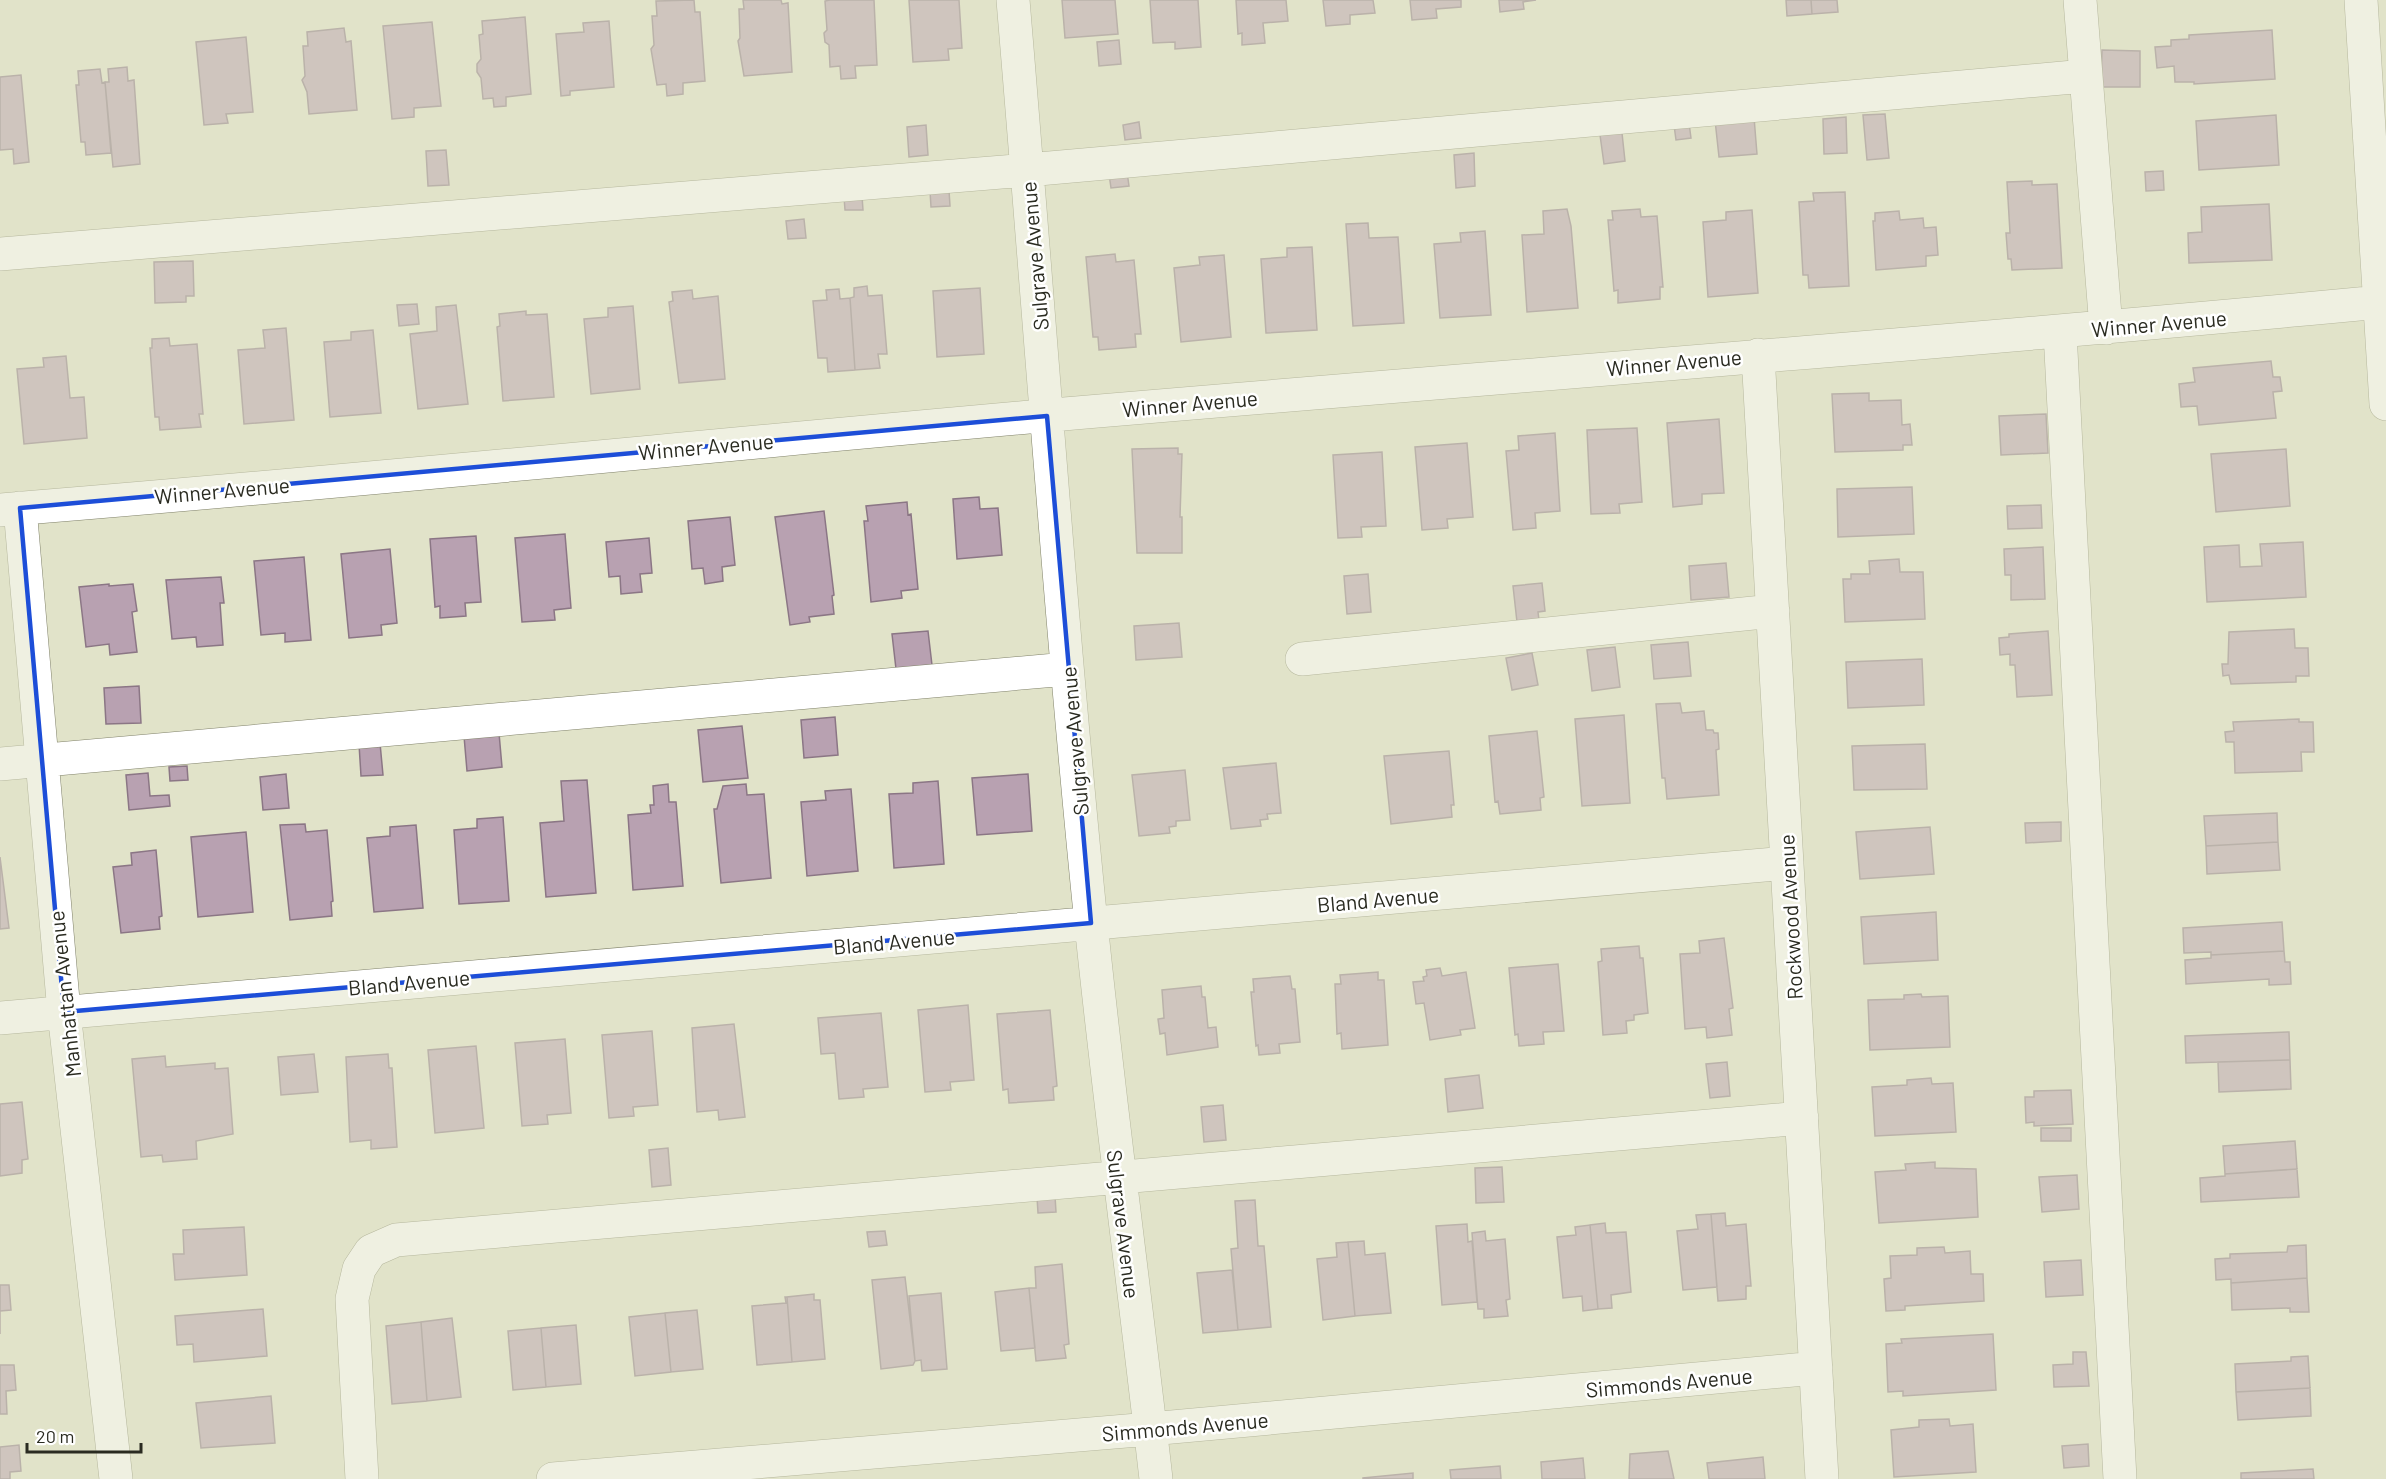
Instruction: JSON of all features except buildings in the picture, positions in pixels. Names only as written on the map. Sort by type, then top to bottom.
[{"type":"street","name":"Sulgrave Avenue","points":[[1013,0],[1067,669],[1091,923],[1118,1177],[1156,1479]]},
{"type":"street","points":[[2080,0],[2106,328]]},
{"type":"street","points":[[2361,0],[2386,404]]},
{"type":"street","points":[[0,255],[1027,170],[2085,76]]},
{"type":"street","name":"Winner Avenue","points":[[10,509],[1047,416],[1758,355],[2060,332],[2380,302]]},
{"type":"street","points":[[2060,332],[2120,1479]]},
{"type":"street","name":"Rockwood Avenue","points":[[1758,355],[1822,1479]]},
{"type":"street","name":"Manhattan Avenue","points":[[10,509],[42,761],[64,1012],[117,1479]]},
{"type":"street","points":[[1302,658],[1773,611]]},
{"type":"street","points":[[0,764],[1067,669]]},
{"type":"street","name":"Bland Avenue","points":[[0,1018],[1787,863]]},
{"type":"street","points":[[362,1479],[352,1299],[359,1269],[371,1251],[396,1240],[1802,1118]]},
{"type":"street","name":"Simmonds Avenue","points":[[553,1479],[1150,1429],[1816,1368]]},
{"type":"highlighted area","points":[[1047,416],[1091,923],[64,1012],[20,508]]}]
